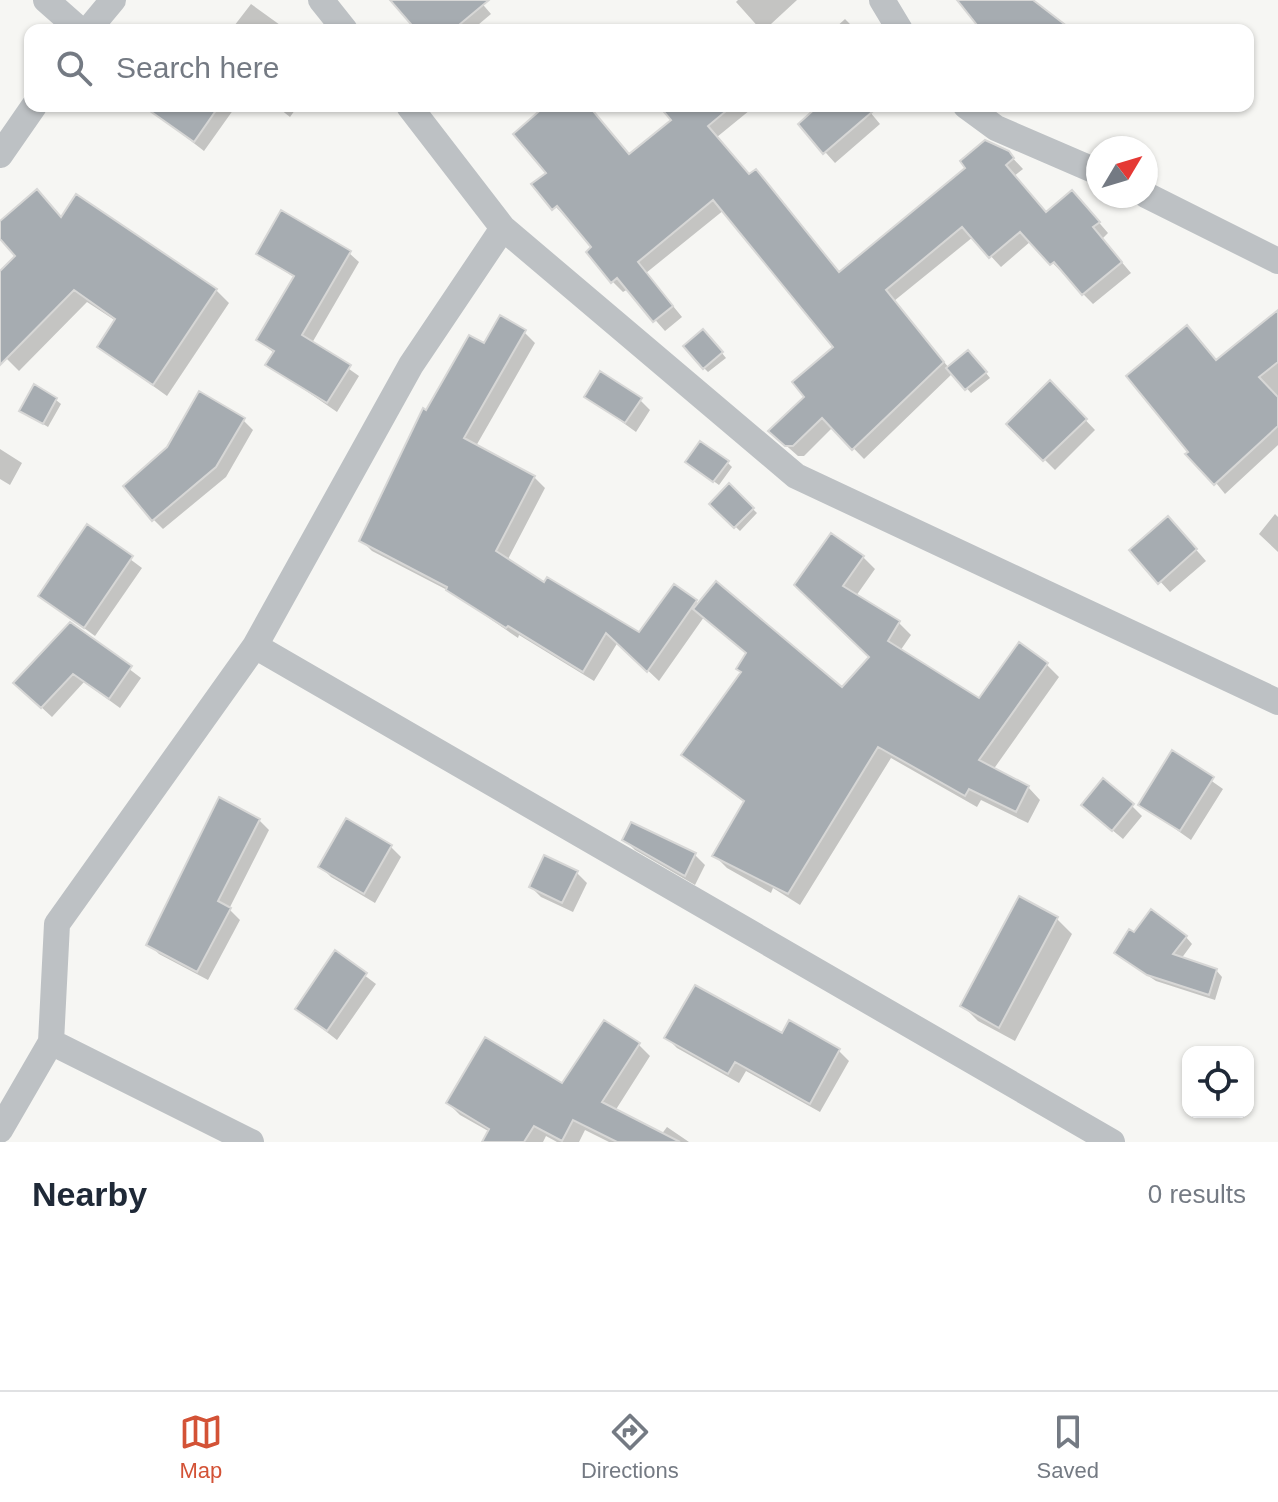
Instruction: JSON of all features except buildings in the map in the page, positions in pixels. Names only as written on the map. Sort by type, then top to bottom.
[{"type":"street","points":[[46,0],[73,24]]},
{"type":"street","points":[[93,24],[113,0]]},
{"type":"street","points":[[321,0],[340,24]]},
{"type":"street","points":[[882,0],[896,24]]},
{"type":"street","points":[[0,155],[30,112]]},
{"type":"street","points":[[414,112],[503,228],[796,476],[1278,702]]},
{"type":"street","points":[[974,112],[996,128],[1086,167]]},
{"type":"street","points":[[1158,201],[1278,261]]},
{"type":"street","points":[[0,1130],[51,1042],[57,924],[255,646],[411,365],[503,228]]},
{"type":"street","points":[[255,646],[1112,1142]]},
{"type":"street","points":[[51,1042],[251,1142]]}]
